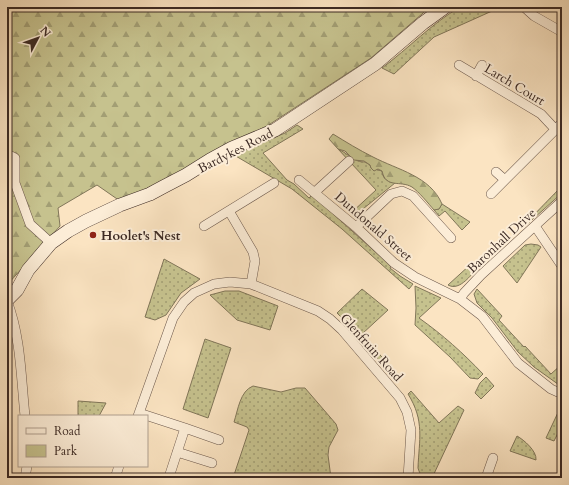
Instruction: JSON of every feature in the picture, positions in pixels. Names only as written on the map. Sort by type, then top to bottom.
[{"type":"main road","name":"Bardykes Road","points":[[7,300],[17,290],[28,270],[51,243],[86,221],[120,205],[150,194],[232,148],[275,130],[374,64],[423,23],[445,7]]},
{"type":"street","points":[[524,7],[534,16],[562,32]]},
{"type":"street","name":"Larch Court","points":[[459,65],[541,114],[555,129]]},
{"type":"street","points":[[476,76],[482,65]]},
{"type":"street","points":[[491,194],[562,123]]},
{"type":"street","points":[[7,154],[15,158],[15,183],[30,224],[51,243]]},
{"type":"street","name":"Dundonald Street","points":[[315,192],[349,161]]},
{"type":"street","points":[[496,172],[505,180]]},
{"type":"street","name":"Dundonald Street","points":[[299,180],[356,227],[394,263],[404,270],[460,299],[482,316],[518,363],[562,394]]},
{"type":"street","points":[[204,226],[274,182]]},
{"type":"street","points":[[356,227],[391,194],[402,191],[413,196],[451,238]]},
{"type":"street","name":"Baronhall Drive","points":[[460,299],[481,275],[562,201]]},
{"type":"street","points":[[229,211],[253,252],[255,261],[251,284]]},
{"type":"street","points":[[535,226],[562,266]]},
{"type":"street","name":"Glenfruin Road","points":[[138,414],[173,318],[184,302],[194,293],[214,284],[230,282],[251,284],[318,311],[330,319],[342,330],[400,398],[407,412],[411,430],[408,478]]},
{"type":"street","points":[[7,300],[14,318],[25,415]]},
{"type":"street","points":[[148,417],[219,440]]},
{"type":"street","points":[[170,474],[185,428]]},
{"type":"street","points":[[177,452],[212,463]]},
{"type":"street","points":[[486,478],[493,458]]},
{"type":"street","points":[[25,478],[27,467]]},
{"type":"street","points":[[115,478],[119,467]]},
{"type":"green space","points":[[7,7],[430,7],[371,58],[267,126],[220,148],[180,173],[120,201],[97,185],[58,208],[60,226],[7,285]]},
{"type":"green space","points":[[460,7],[501,7],[434,37],[394,74],[382,68],[430,28]]},
{"type":"green space","points":[[297,125],[303,129],[263,153],[287,180],[294,184],[309,198],[312,195],[391,266],[390,268],[413,284],[409,289],[342,229],[292,189],[234,155],[285,133]]},
{"type":"green space","points":[[333,134],[383,162],[403,170],[421,180],[437,194],[442,204],[439,209],[434,210],[412,187],[390,182],[384,177],[382,171],[378,169],[374,171],[370,165],[364,161],[354,160],[345,151],[338,149],[329,139]]},
{"type":"green space","points":[[338,149],[355,160],[368,163],[371,168],[382,171],[383,176],[386,179],[395,183],[358,213],[351,213],[376,190]]},
{"type":"green space","points":[[562,186],[562,193],[524,227],[523,226]]},
{"type":"green space","points":[[442,204],[470,222],[462,230],[445,211],[439,216],[434,210],[439,209]]},
{"type":"green space","points":[[531,244],[541,247],[517,283],[503,266],[525,245]]},
{"type":"green space","points":[[164,259],[200,279],[181,293],[166,315],[155,320],[145,317]]},
{"type":"green space","points":[[471,264],[476,270],[464,282],[456,286],[448,285]]},
{"type":"green space","points":[[415,286],[441,298],[419,318],[452,344],[483,374],[478,379],[470,378],[450,357],[415,325]]},
{"type":"green space","points":[[362,289],[388,310],[362,334],[387,363],[384,366],[337,313]]},
{"type":"green space","points":[[477,289],[502,316],[499,320],[551,374],[562,364],[562,387],[534,367],[518,352],[492,318],[477,303],[474,294]]},
{"type":"green space","points":[[225,291],[239,291],[278,306],[270,330],[237,320],[210,295]]},
{"type":"green space","points":[[205,339],[231,348],[208,418],[183,409]]},
{"type":"green space","points":[[486,377],[494,386],[481,399],[475,393],[480,383]]},
{"type":"green space","points":[[253,386],[281,392],[296,388],[305,388],[336,424],[338,430],[329,447],[328,455],[331,478],[233,478],[249,430],[247,427],[234,422],[242,396],[249,388]]},
{"type":"green space","points":[[411,391],[439,423],[458,406],[464,410],[432,478],[423,476],[418,468],[420,431],[417,413],[408,394]]},
{"type":"green space","points":[[78,401],[106,403],[100,415],[78,415]]},
{"type":"green space","points":[[562,404],[562,425],[554,441],[546,438]]},
{"type":"green space","points":[[517,436],[532,450],[536,460],[510,451]]},
{"type":"place","name":"Hoolet's Nest","points":[[93,235]]}]
